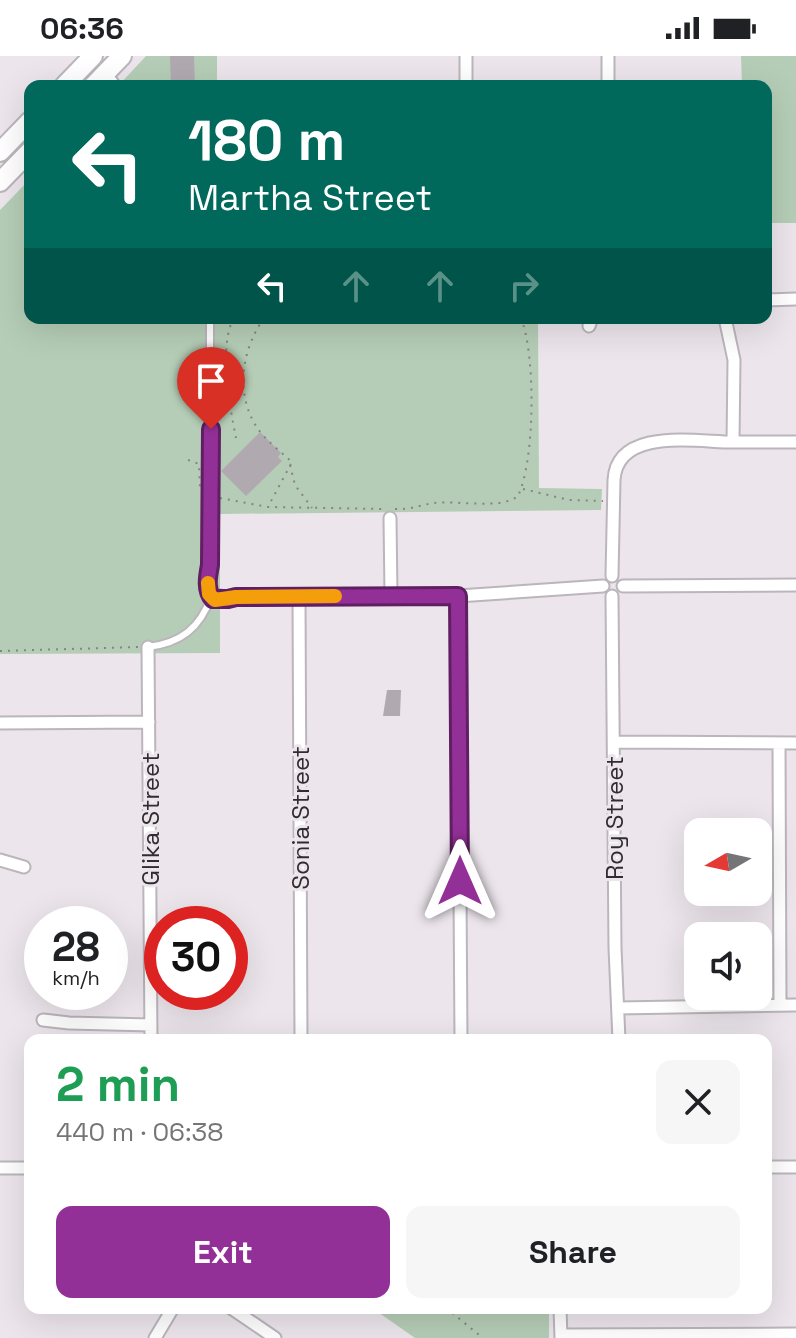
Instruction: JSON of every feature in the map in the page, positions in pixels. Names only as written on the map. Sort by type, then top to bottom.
[{"type":"main road","points":[[70,80],[93,56]]},
{"type":"main road","points":[[112,79],[122,56]]},
{"type":"main road","points":[[0,152],[24,127]]},
{"type":"main road","points":[[0,182],[24,157]]},
{"type":"street","points":[[466,56],[466,80]]},
{"type":"street","points":[[608,56],[608,80]]},
{"type":"street","points":[[772,300],[796,299]]},
{"type":"street","points":[[726,324],[734,360],[733,442]]},
{"type":"street","points":[[612,576],[614,469],[619,459],[634,446],[661,442],[796,442]]},
{"type":"street","points":[[390,518],[391,595]]},
{"type":"street","points":[[612,576],[619,578],[623,586],[620,594],[612,596],[605,593],[603,586],[605,579],[612,576]]},
{"type":"street","points":[[623,586],[796,585]]},
{"type":"street","points":[[236,597],[458,596],[603,586]]},
{"type":"street","name":"Sonia Street","points":[[299,596],[301,1034]]},
{"type":"street","points":[[458,596],[461,1034]]},
{"type":"street","name":"Roy Street","points":[[612,596],[615,948],[619,1034]]},
{"type":"street","name":"Glika Street","points":[[148,647],[151,1034]]},
{"type":"street","points":[[0,723],[149,722]]},
{"type":"street","points":[[614,742],[796,743]]},
{"type":"street","points":[[779,743],[780,1005]]},
{"type":"street","points":[[0,860],[24,867]]},
{"type":"street","points":[[618,1008],[796,1005]]},
{"type":"street","points":[[43,1020],[151,1025]]},
{"type":"street","points":[[772,1167],[796,1167]]},
{"type":"street","points":[[0,1168],[24,1168]]},
{"type":"street","points":[[155,1338],[170,1314]]},
{"type":"street","points":[[167,1320],[173,1314]]},
{"type":"street","points":[[240,1314],[275,1338]]},
{"type":"street","points":[[560,1314],[561,1337],[796,1334]]},
{"type":"lane","points":[[210,324],[208,585],[215,597]]},
{"type":"lane","points":[[215,597],[236,597]]},
{"type":"lane","points":[[148,647],[169,644],[191,631],[215,597]]},
{"type":"path","points":[[232,324],[228,340],[227,390],[236,438]]},
{"type":"path","points":[[261,324],[246,355],[246,401],[257,429],[292,462],[290,465],[299,492],[313,509]]},
{"type":"path","points":[[188,460],[199,464],[200,488],[210,495],[236,503],[313,509],[413,510],[433,503],[506,503],[518,496],[522,488],[529,453],[532,373],[530,347],[523,324]]},
{"type":"path","points":[[268,507],[290,465]]},
{"type":"path","points":[[522,488],[569,500],[613,501]]},
{"type":"path","points":[[0,651],[148,647]]},
{"type":"path","points":[[453,1314],[483,1338]]},
{"type":"green space","points":[[146,56],[217,56],[217,80],[124,80]]},
{"type":"green space","points":[[741,56],[796,56],[796,223],[772,223],[772,80],[742,80]]},
{"type":"green space","points":[[24,185],[24,324],[538,324],[539,488],[602,489],[601,510],[220,514],[220,653],[0,654],[0,210]]},
{"type":"green space","points":[[381,1314],[549,1314],[549,1338],[415,1338]]},
{"type":"building","points":[[170,56],[194,56],[195,80],[171,80]]},
{"type":"building","points":[[260,432],[281,453],[278,457],[282,461],[246,496],[221,471]]},
{"type":"building","points":[[387,690],[401,690],[400,716],[383,716]]},
{"type":"slow traffic","points":[[208,583],[209,594],[215,600],[335,596]]},
{"type":"route","points":[[211,429],[208,585],[213,599],[458,596],[460,881]]}]
